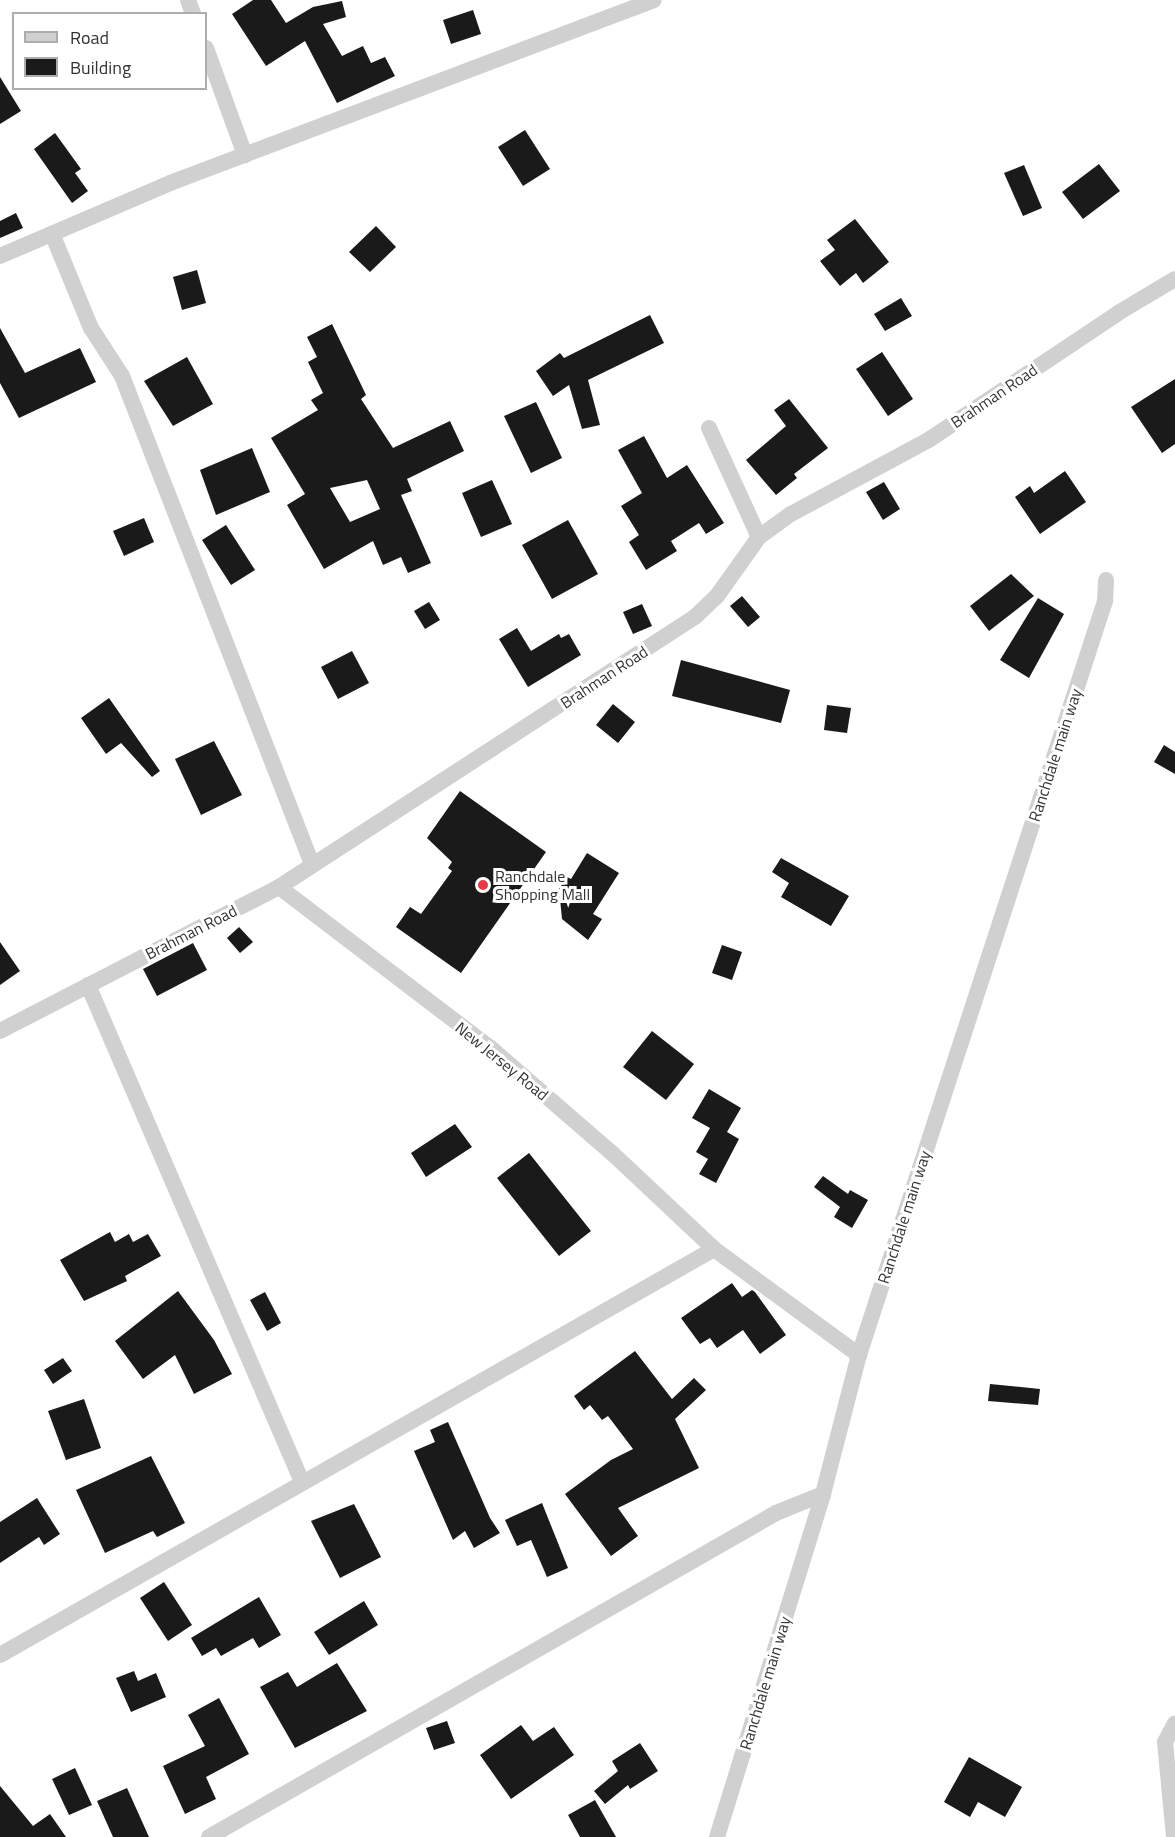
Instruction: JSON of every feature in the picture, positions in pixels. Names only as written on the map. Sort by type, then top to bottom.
[{"type":"street","points":[[0,256],[53,236],[170,183],[654,0]]},
{"type":"street","points":[[207,51],[245,155]]},
{"type":"street","points":[[53,236],[91,328],[122,376],[312,864]]},
{"type":"street","name":"Brahman Road","points":[[0,1031],[279,888],[312,864],[695,617],[717,596],[759,537],[791,514],[930,439],[1118,312],[1175,279]]},
{"type":"street","points":[[709,428],[759,537]]},
{"type":"street","name":"Ranchdale main way","points":[[717,1837],[823,1494],[859,1355],[1105,601],[1106,580]]},
{"type":"street","name":"New Jersey Road","points":[[279,888],[494,1052],[614,1154],[714,1249],[859,1355]]},
{"type":"street","points":[[87,985],[302,1482]]},
{"type":"street","points":[[0,1655],[714,1249]]},
{"type":"street","points":[[208,1837],[776,1513],[823,1494]]},
{"type":"street","points":[[1174,1837],[1165,1742],[1175,1723]]},
{"type":"building","points":[[253,0],[271,0],[286,23],[313,7],[342,1],[346,17],[323,24],[342,56],[363,46],[371,63],[385,57],[395,76],[337,103],[305,41],[266,66],[232,14]]},
{"type":"building","points":[[473,10],[481,34],[451,44],[443,20]]},
{"type":"building","points":[[0,77],[21,111],[0,124]]},
{"type":"building","points":[[525,130],[550,169],[523,186],[498,147]]},
{"type":"building","points":[[55,133],[81,169],[75,173],[88,191],[72,203],[34,149]]},
{"type":"building","points":[[1099,164],[1120,191],[1083,219],[1062,192]]},
{"type":"building","points":[[1024,165],[1042,208],[1023,216],[1004,173]]},
{"type":"building","points":[[16,213],[23,228],[0,238],[0,221]]},
{"type":"building","points":[[855,219],[889,262],[863,283],[856,273],[840,286],[820,261],[835,250],[827,240]]},
{"type":"building","points":[[376,226],[396,247],[370,272],[349,252]]},
{"type":"building","points":[[197,270],[206,303],[182,310],[173,277]]},
{"type":"building","points":[[901,298],[912,316],[885,331],[874,314]]},
{"type":"building","points":[[650,315],[664,343],[588,380],[600,425],[582,429],[569,385],[553,396],[536,371],[560,353],[564,358]]},
{"type":"building","points":[[332,324],[366,395],[361,399],[393,448],[450,421],[464,451],[407,479],[412,491],[401,495],[431,563],[408,573],[401,557],[383,565],[373,541],[324,569],[287,505],[305,494],[271,438],[318,410],[311,400],[323,393],[308,362],[317,357],[307,337]],"holes":[[[367,480],[380,509],[350,522],[330,488]]]},
{"type":"building","points":[[0,328],[25,373],[80,348],[96,382],[19,418],[0,383]]},
{"type":"building","points":[[882,352],[913,399],[888,416],[856,369]]},
{"type":"building","points":[[187,357],[213,404],[173,426],[144,381]]},
{"type":"building","points":[[1175,379],[1175,444],[1162,453],[1131,407]]},
{"type":"building","points":[[789,399],[828,448],[794,474],[797,478],[776,495],[746,460],[786,426],[774,410]]},
{"type":"building","points":[[536,402],[562,458],[531,473],[504,416]]},
{"type":"building","points":[[644,436],[667,478],[687,465],[724,523],[706,534],[699,523],[671,541],[677,551],[646,570],[629,542],[639,535],[621,506],[642,493],[618,450]]},
{"type":"building","points":[[252,448],[270,492],[216,515],[200,470]]},
{"type":"building","points":[[1065,471],[1086,502],[1040,534],[1015,497],[1030,486],[1034,493]]},
{"type":"building","points":[[492,480],[512,524],[481,537],[462,493]]},
{"type":"building","points":[[884,482],[900,509],[883,520],[866,492]]},
{"type":"building","points":[[144,518],[154,542],[124,556],[113,531]]},
{"type":"building","points":[[568,520],[598,574],[552,599],[522,545]]},
{"type":"building","points":[[226,525],[255,570],[231,585],[202,540]]},
{"type":"building","points":[[1011,574],[1034,596],[989,631],[970,606]]},
{"type":"building","points":[[742,596],[760,617],[748,627],[730,606]]},
{"type":"building","points":[[1038,598],[1064,614],[1029,678],[1000,660]]},
{"type":"building","points":[[429,602],[440,620],[425,629],[414,611]]},
{"type":"building","points":[[642,604],[652,626],[633,634],[623,612]]},
{"type":"building","points":[[517,628],[531,651],[559,634],[561,638],[569,634],[581,655],[528,687],[499,639]]},
{"type":"building","points":[[352,651],[369,683],[338,699],[321,667]]},
{"type":"building","points":[[681,660],[790,690],[781,723],[672,696]]},
{"type":"building","points":[[109,698],[160,771],[152,777],[121,743],[106,754],[81,718]]},
{"type":"building","points":[[613,704],[635,722],[618,743],[596,725]]},
{"type":"building","points":[[827,705],[851,708],[847,733],[824,730]]},
{"type":"building","points":[[214,741],[242,795],[201,815],[175,759]]},
{"type":"building","points":[[1164,745],[1175,752],[1175,774],[1154,762]]},
{"type":"building","name":"Ranchdale Shopping Mall","points":[[460,791],[546,852],[461,973],[396,927],[410,907],[421,914],[452,871],[448,868],[452,862],[427,838]]},
{"type":"building","points":[[587,853],[619,873],[593,914],[602,919],[588,940],[562,919],[559,889],[567,877],[571,879]]},
{"type":"building","points":[[781,858],[849,896],[831,926],[781,897],[789,883],[772,872]]},
{"type":"building","points":[[239,927],[253,942],[240,953],[227,938]]},
{"type":"building","points":[[0,942],[20,971],[0,985]]},
{"type":"building","points":[[193,943],[207,970],[157,996],[143,969]]},
{"type":"building","points":[[722,945],[742,952],[732,980],[712,973]]},
{"type":"building","points":[[652,1031],[694,1064],[666,1100],[623,1067]]},
{"type":"building","points":[[709,1089],[741,1108],[727,1132],[739,1139],[716,1183],[699,1174],[708,1159],[696,1152],[710,1128],[692,1118]]},
{"type":"building","points":[[455,1124],[472,1147],[426,1177],[411,1153]]},
{"type":"building","points":[[529,1153],[591,1231],[559,1256],[497,1178]]},
{"type":"building","points":[[823,1176],[848,1194],[850,1190],[868,1200],[852,1228],[834,1217],[840,1207],[814,1187]]},
{"type":"building","points":[[110,1232],[115,1242],[129,1234],[133,1242],[148,1234],[161,1256],[125,1276],[127,1281],[84,1301],[60,1260]]},
{"type":"building","points":[[732,1283],[742,1297],[752,1290],[755,1292],[786,1335],[760,1354],[743,1330],[717,1348],[710,1338],[700,1344],[681,1318]]},
{"type":"building","points":[[178,1291],[214,1340],[232,1374],[194,1394],[175,1355],[143,1379],[115,1341]]},
{"type":"building","points":[[265,1292],[281,1323],[267,1331],[250,1300]]},
{"type":"building","points":[[635,1351],[672,1399],[694,1378],[706,1390],[675,1419],[699,1468],[618,1508],[638,1536],[611,1556],[565,1494],[611,1460],[633,1449],[608,1416],[602,1420],[590,1405],[584,1410],[574,1396]]},
{"type":"building","points":[[63,1358],[72,1371],[53,1384],[44,1370]]},
{"type":"building","points":[[990,1384],[1040,1389],[1038,1405],[988,1401]]},
{"type":"building","points":[[84,1399],[101,1448],[66,1460],[48,1411]]},
{"type":"building","points":[[448,1422],[490,1518],[500,1533],[474,1548],[465,1531],[453,1540],[414,1451],[435,1442],[430,1430]]},
{"type":"building","points":[[151,1456],[185,1523],[157,1537],[153,1531],[105,1553],[76,1490]]},
{"type":"building","points":[[37,1498],[60,1534],[44,1545],[39,1537],[0,1563],[0,1522]]},
{"type":"building","points":[[542,1503],[568,1568],[547,1577],[531,1540],[517,1546],[505,1520]]},
{"type":"building","points":[[354,1504],[381,1557],[340,1578],[311,1521]]},
{"type":"building","points":[[164,1582],[192,1625],[168,1641],[140,1598]]},
{"type":"building","points":[[259,1597],[281,1635],[259,1648],[253,1638],[221,1656],[216,1648],[202,1656],[191,1638]]},
{"type":"building","points":[[364,1601],[378,1625],[329,1655],[314,1632]]},
{"type":"building","points":[[337,1663],[367,1711],[295,1748],[260,1687],[288,1672],[297,1687]]},
{"type":"building","points":[[134,1671],[138,1681],[156,1673],[166,1697],[131,1712],[116,1678]]},
{"type":"building","points":[[219,1698],[249,1754],[206,1777],[216,1799],[185,1814],[163,1766],[205,1746],[188,1715]]},
{"type":"building","points":[[447,1721],[455,1743],[434,1750],[426,1728]]},
{"type":"building","points":[[521,1725],[533,1741],[554,1727],[574,1755],[511,1799],[480,1755]]},
{"type":"building","points":[[640,1743],[658,1771],[630,1789],[628,1785],[605,1804],[594,1791],[618,1771],[612,1761]]},
{"type":"building","points":[[969,1757],[1022,1787],[1005,1817],[978,1802],[970,1817],[944,1802]]},
{"type":"building","points":[[75,1768],[92,1805],[69,1815],[52,1779]]},
{"type":"building","points":[[0,1786],[33,1826],[50,1814],[66,1837],[0,1837]]},
{"type":"building","points":[[127,1788],[149,1837],[113,1837],[97,1801]]},
{"type":"building","points":[[595,1800],[616,1837],[580,1837],[568,1815]]},
{"type":"place","name":"Ranchdale Shopping Mall","points":[[483,885]]}]
